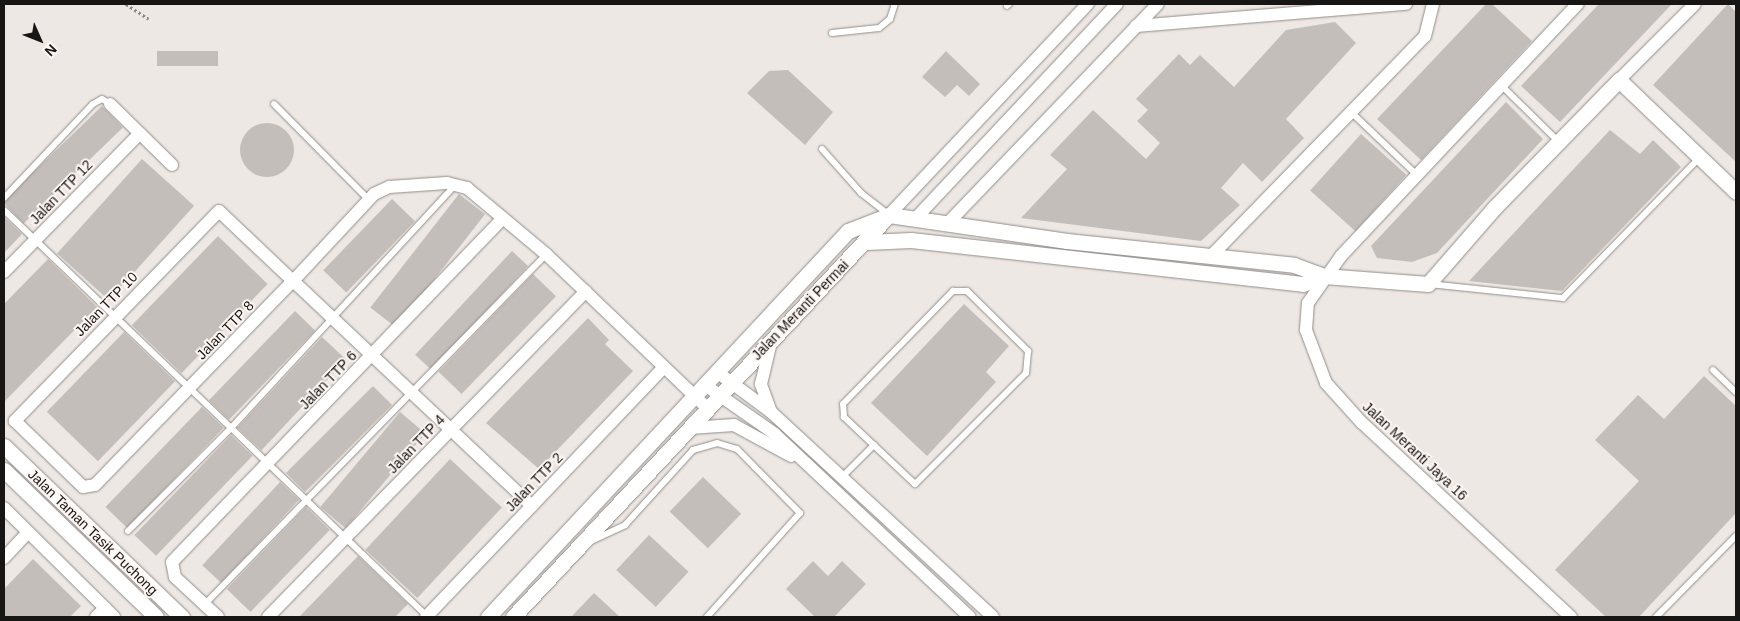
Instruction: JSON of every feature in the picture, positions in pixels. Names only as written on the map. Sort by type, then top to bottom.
[{"type":"street","name":"Jalan Meranti Permai","points":[[513,617],[1088,4]]},
{"type":"street","points":[[915,219],[1117,4]]},
{"type":"street","points":[[946,225],[1158,4]]},
{"type":"street","points":[[1136,26],[1406,4]]},
{"type":"street","points":[[1212,255],[1425,36],[1432,4]]},
{"type":"street","name":"Jalan Meranti Jaya 16","points":[[1571,617],[1362,423],[1326,383],[1306,330],[1308,303],[1324,276],[1578,4]]},
{"type":"street","points":[[488,617],[848,231],[889,215],[946,225],[1294,265],[1324,276],[1428,284],[1558,141],[1695,4]]},
{"type":"street","points":[[1619,80],[1736,192]]},
{"type":"street","points":[[110,104],[172,165]]},
{"type":"street","name":"Jalan TTP 12","points":[[4,272],[140,134]]},
{"type":"street","points":[[456,183],[503,218],[546,254],[708,409]]},
{"type":"street","name":"Jalan TTP 8","points":[[88,488],[190,388],[381,189],[456,183]]},
{"type":"street","name":"Jalan TTP 10","points":[[88,488],[15,418],[219,211],[294,281]]},
{"type":"street","name":"Jalan TTP 6","points":[[204,604],[175,577],[172,562],[373,356],[503,218]]},
{"type":"street","points":[[866,242],[904,239],[1303,284],[1324,276]]},
{"type":"street","points":[[294,281],[532,506]]},
{"type":"street","name":"Jalan TTP 4","points":[[268,617],[586,291]]},
{"type":"street","points":[[771,412],[761,384],[772,340]]},
{"type":"street","name":"Jalan TTP 2","points":[[426,617],[664,367]]},
{"type":"street","points":[[717,372],[771,412],[993,617]]},
{"type":"street","points":[[705,384],[775,434],[970,617]]},
{"type":"street","points":[[690,428],[734,425],[809,466]]},
{"type":"street","name":"Jalan Taman Tasik Puchong","points":[[4,446],[182,617]]},
{"type":"street","name":"Jalan Taman Tasik Puchong","points":[[4,470],[156,617]]},
{"type":"street","points":[[4,508],[105,614]]},
{"type":"street","points":[[57,522],[70,510]]},
{"type":"street","points":[[4,558],[28,532]]},
{"type":"street","points":[[204,604],[218,617]]},
{"type":"lane","points":[[832,33],[879,28],[890,19],[895,4]]},
{"type":"lane","points":[[1502,87],[1558,141]]},
{"type":"lane","points":[[4,198],[96,101],[110,104]]},
{"type":"lane","points":[[274,104],[369,200]]},
{"type":"lane","points":[[1350,111],[1417,175]]},
{"type":"lane","points":[[822,149],[861,194],[889,215]]},
{"type":"lane","points":[[1428,284],[1563,298],[1700,157]]},
{"type":"lane","points":[[128,531],[231,428],[456,183]]},
{"type":"lane","points":[[4,210],[426,617]]},
{"type":"lane","points":[[204,604],[546,254]]},
{"type":"lane","points":[[953,291],[966,291],[1028,351],[1026,373],[920,483],[915,484],[874,445],[844,417],[844,404],[953,291]]},
{"type":"lane","points":[[1713,370],[1736,392]]},
{"type":"lane","points":[[581,544],[625,525],[693,450],[705,444],[736,449],[796,506],[800,513],[797,522],[707,617]]},
{"type":"lane","points":[[842,476],[874,445]]},
{"type":"lane","points":[[1656,617],[1736,536]]},
{"type":"path","points":[[126,4],[150,18]]},
{"type":"building","points":[[1486,4],[1492,4],[1532,41],[1421,160],[1377,119]]},
{"type":"building","points":[[1599,4],[1672,4],[1560,122],[1521,86]]},
{"type":"building","points":[[1728,4],[1736,12],[1736,162],[1653,85]]},
{"type":"building","points":[[1335,22],[1356,43],[1286,119],[1304,138],[1262,182],[1243,163],[1221,188],[1240,205],[1201,241],[1021,218],[1067,169],[1050,155],[1093,110],[1146,159],[1160,143],[1137,121],[1148,110],[1136,99],[1179,54],[1190,65],[1200,55],[1234,87],[1286,30]]},
{"type":"building","points":[[157,51],[218,51],[218,66],[157,66]]},
{"type":"building","points":[[946,51],[980,84],[969,96],[957,85],[945,97],[922,77]]},
{"type":"building","points":[[788,70],[833,112],[805,145],[747,93],[769,71]]},
{"type":"building","points":[[1506,102],[1543,139],[1437,253],[1412,262],[1377,258],[1371,246]]},
{"type":"building","points":[[102,106],[123,128],[24,223],[4,203],[4,201]]},
{"type":"building","points":[[267,123],[277,125],[286,131],[292,140],[294,150],[292,160],[286,169],[277,175],[267,177],[257,175],[248,169],[242,160],[240,150],[242,140],[248,131],[257,125]]},
{"type":"building","points":[[1610,130],[1640,154],[1653,140],[1681,167],[1562,291],[1469,281]]},
{"type":"building","points":[[1361,134],[1406,175],[1355,231],[1310,190]]},
{"type":"building","points":[[142,159],[194,206],[109,300],[57,253]]},
{"type":"building","points":[[459,194],[485,214],[396,328],[370,307]]},
{"type":"building","points":[[392,199],[415,221],[346,292],[323,270]]},
{"type":"building","points":[[4,217],[22,234],[4,253]]},
{"type":"building","points":[[218,236],[268,284],[181,373],[132,325]]},
{"type":"building","points":[[512,251],[528,266],[431,370],[415,355]]},
{"type":"building","points":[[48,259],[97,307],[4,402],[4,304]]},
{"type":"building","points":[[533,274],[556,296],[462,394],[439,372]]},
{"type":"building","points":[[964,304],[1009,346],[986,372],[996,382],[927,456],[871,403]]},
{"type":"building","points":[[295,311],[315,330],[229,420],[209,400]]},
{"type":"building","points":[[588,318],[609,340],[605,344],[633,371],[539,469],[486,423]]},
{"type":"building","points":[[124,332],[175,381],[98,461],[47,412]]},
{"type":"building","points":[[322,337],[346,360],[262,450],[237,428]]},
{"type":"building","points":[[1704,376],[1736,406],[1736,513],[1639,617],[1606,617],[1555,570],[1639,481],[1595,440],[1638,395],[1664,419]]},
{"type":"building","points":[[373,386],[392,405],[305,492],[286,473]]},
{"type":"building","points":[[202,407],[224,428],[127,528],[105,507]]},
{"type":"building","points":[[400,412],[425,433],[346,528],[320,507]]},
{"type":"building","points":[[231,435],[253,456],[156,556],[134,535]]},
{"type":"building","points":[[450,459],[502,507],[417,598],[365,550]]},
{"type":"building","points":[[703,477],[741,514],[708,548],[670,512]]},
{"type":"building","points":[[280,482],[299,500],[221,583],[202,565]]},
{"type":"building","points":[[306,507],[330,530],[251,612],[227,589]]},
{"type":"building","points":[[649,535],[688,572],[656,607],[616,570]]},
{"type":"building","points":[[358,556],[408,604],[395,617],[299,617]]},
{"type":"building","points":[[33,559],[81,606],[70,617],[4,617],[4,589]]},
{"type":"building","points":[[813,561],[828,576],[842,561],[866,584],[834,617],[815,617],[786,589]]},
{"type":"building","points":[[594,593],[620,617],[571,617]]}]
